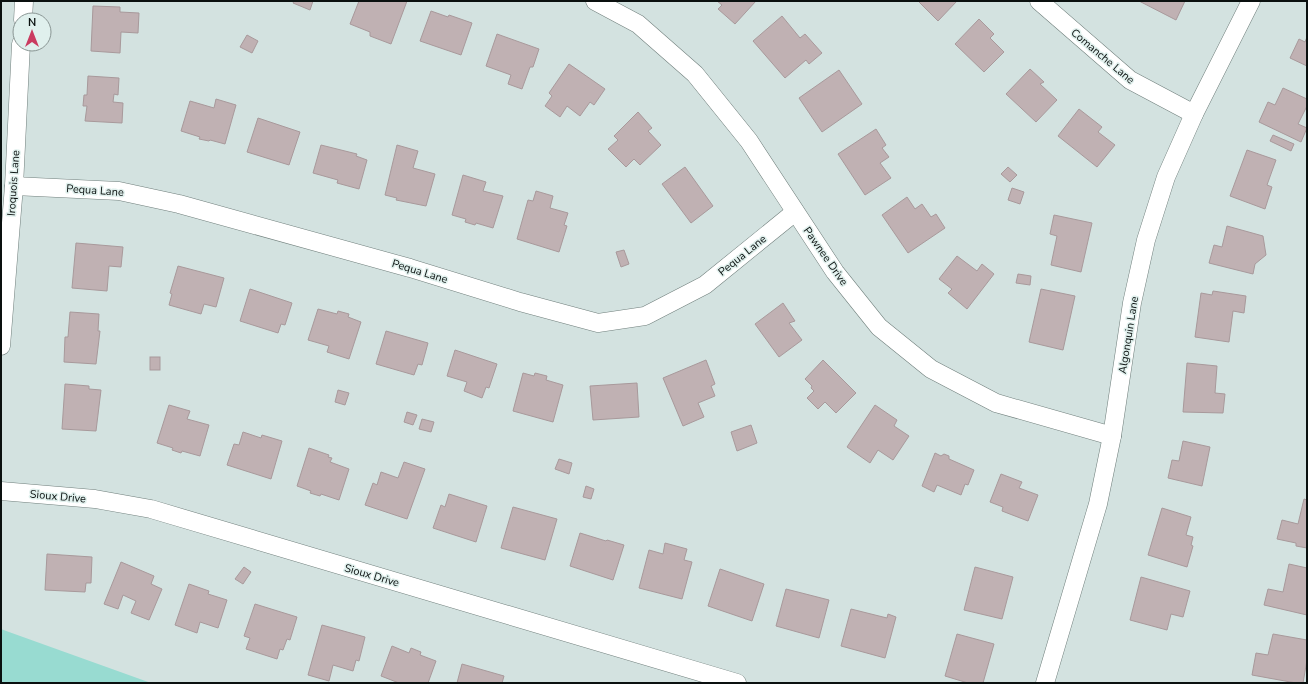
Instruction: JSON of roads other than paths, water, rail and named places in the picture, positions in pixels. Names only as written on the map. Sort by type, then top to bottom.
[{"type":"street","points":[[23,12],[24,1]]},
{"type":"street","name":"Pawnee Drive","points":[[595,1],[638,24],[695,74],[749,141],[835,272],[879,327],[931,369],[996,403],[1112,436]]},
{"type":"street","name":"Comanche Lane","points":[[1039,1],[1130,80],[1194,114]]},
{"type":"street","name":"Algonquin Lane","points":[[1045,683],[1098,504],[1112,436],[1132,303],[1146,240],[1166,177],[1194,114],[1251,1]]},
{"type":"street","name":"Iroquois Lane","points":[[1,346],[14,186],[21,52]]},
{"type":"street","name":"Pequa Lane","points":[[14,186],[119,190],[179,204],[410,268],[520,302],[598,323],[646,316],[705,285],[796,212]]},
{"type":"street","name":"Sioux Drive","points":[[1,491],[95,499],[151,509],[738,683]]}]
